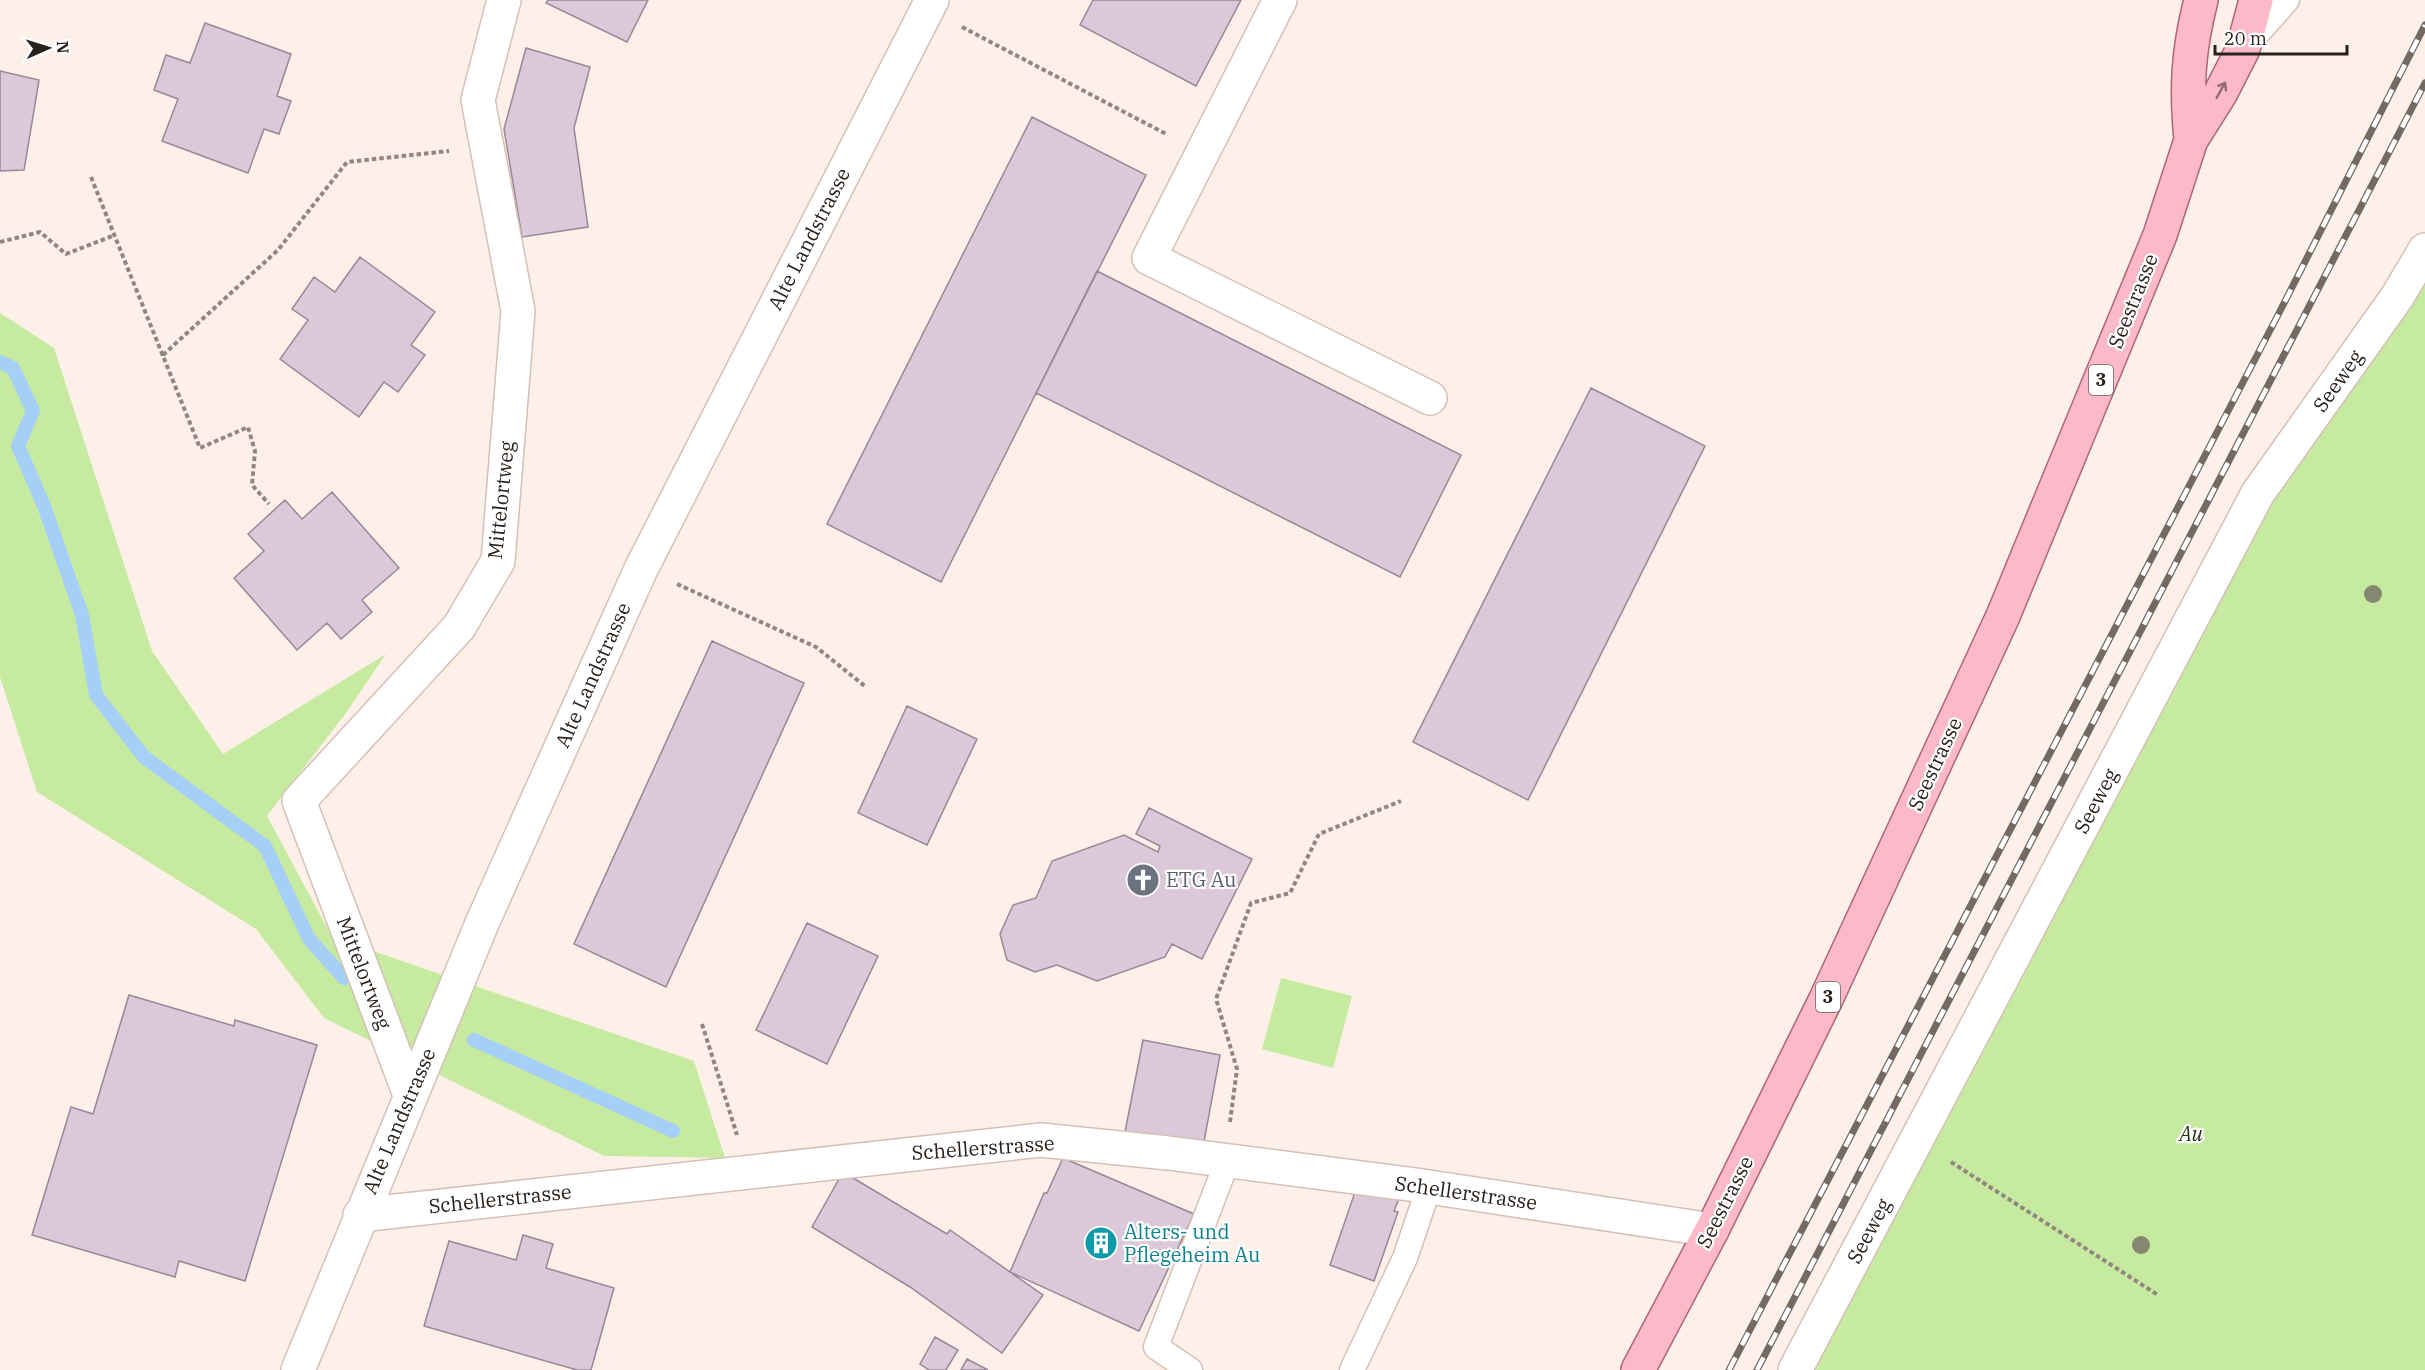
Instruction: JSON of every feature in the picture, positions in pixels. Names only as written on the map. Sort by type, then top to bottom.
[{"type":"main road","name":"Seestrasse","points":[[2191,140],[2186,89],[2192,33],[2201,0]]},
{"type":"main road","name":"Seestrasse","points":[[1638,1370],[1712,1230],[1826,999],[2003,616],[2160,235],[2191,140],[2220,94],[2243,49],[2256,0]]},
{"type":"street","name":"Mittelortweg","points":[[410,1095],[299,801],[459,627],[498,561],[518,311],[478,100],[504,0]]},
{"type":"street","name":"Alte Landstrasse","points":[[298,1370],[483,921],[658,532],[932,0]]},
{"type":"street","points":[[1280,0],[1149,258],[1430,398]]},
{"type":"street","name":"Seeweg","points":[[1796,1370],[2258,493],[2397,297],[2425,250]]},
{"type":"street","name":"Schellerstrasse","points":[[360,1215],[1041,1140],[1225,1160],[1429,1187],[1712,1230]]},
{"type":"lane","points":[[2243,49],[2287,0]]},
{"type":"lane","points":[[1190,1370],[1156,1347],[1222,1175],[1225,1160]]},
{"type":"lane","points":[[1352,1370],[1405,1258],[1429,1187]]},
{"type":"path","points":[[960,26],[1203,153]]},
{"type":"path","points":[[163,354],[278,250],[347,162],[486,147]]},
{"type":"path","points":[[91,177],[200,448],[249,427],[255,451],[252,485],[269,504]]},
{"type":"path","points":[[0,242],[40,232],[66,254],[115,235]]},
{"type":"path","points":[[676,584],[816,647],[866,687]]},
{"type":"path","points":[[1225,1160],[1238,1069],[1216,999],[1251,903],[1290,893],[1319,834],[1401,801]]},
{"type":"path","points":[[702,1024],[748,1172]]},
{"type":"path","points":[[1921,1131],[1946,1159],[2158,1294]]},
{"type":"green space","name":"Au","points":[[2425,250],[2425,1370],[1795,1370],[2258,493]]},
{"type":"green space","points":[[0,313],[54,348],[152,651],[223,754],[386,654],[346,713],[267,816],[332,937],[694,1061],[725,1158],[604,1156],[324,1018],[256,929],[37,792],[0,677]]},
{"type":"green space","points":[[1281,978],[1352,996],[1333,1068],[1262,1049]]},
{"type":"building","points":[[548,0],[648,0],[627,42],[546,3]]},
{"type":"building","points":[[1093,0],[1241,0],[1196,86],[1080,25]]},
{"type":"building","points":[[205,23],[291,54],[277,96],[291,101],[279,134],[264,129],[248,173],[162,141],[178,99],[154,90],[166,55],[190,63]]},
{"type":"building","points":[[526,48],[590,67],[574,128],[588,227],[522,237],[504,129]]},
{"type":"building","points":[[0,71],[39,80],[24,170],[0,171]]},
{"type":"building","points":[[1032,117],[1146,175],[941,582],[827,524]]},
{"type":"building","points":[[360,257],[435,312],[411,345],[425,355],[398,392],[384,382],[359,417],[280,359],[308,320],[292,309],[314,277],[335,292]]},
{"type":"building","points":[[1097,271],[1461,455],[1400,577],[1036,393]]},
{"type":"building","points":[[1591,388],[1705,446],[1528,800],[1413,742]]},
{"type":"building","points":[[332,492],[399,568],[362,600],[372,612],[341,639],[327,623],[297,650],[234,578],[264,551],[248,534],[285,500],[302,519]]},
{"type":"building","points":[[712,641],[804,683],[666,987],[574,944]]},
{"type":"building","points":[[907,706],[977,739],[927,845],[858,813]]},
{"type":"building","name":"ETG Au","points":[[1149,808],[1252,859],[1202,959],[1172,944],[1165,957],[1097,981],[1057,965],[1035,972],[1007,960],[1000,934],[1013,905],[1036,898],[1052,861],[1124,835],[1158,852],[1160,846],[1136,834]]},
{"type":"building","points":[[807,923],[878,956],[827,1064],[756,1030]]},
{"type":"building","points":[[129,995],[234,1026],[235,1020],[317,1045],[245,1281],[179,1261],[175,1277],[32,1235],[71,1107],[93,1114]]},
{"type":"building","points":[[1143,1040],[1220,1055],[1203,1147],[1125,1132]]},
{"type":"building","name":"Alters- und Pflegeheim Au","points":[[1063,1158],[1194,1214],[1139,1331],[1010,1272],[1044,1193],[1047,1193]]},
{"type":"building","points":[[843,1172],[947,1234],[950,1230],[1043,1295],[1002,1353],[910,1287],[812,1227]]},
{"type":"building","points":[[1356,1189],[1399,1198],[1394,1211],[1398,1212],[1374,1281],[1330,1265]]},
{"type":"building","points":[[523,1235],[553,1244],[546,1268],[614,1288],[591,1370],[577,1370],[424,1326],[449,1241],[516,1260]]},
{"type":"building","points":[[935,1337],[958,1350],[946,1370],[929,1370],[920,1364]]},
{"type":"building","points":[[967,1359],[988,1370],[961,1370]]},
{"type":"waterway","points":[[0,362],[13,368],[33,411],[18,446],[44,506],[82,615],[96,695],[144,757],[265,846],[309,939],[344,978]]},
{"type":"waterway","points":[[474,1040],[673,1131]]},
{"type":"railway","points":[[1729,1370],[2278,315],[2425,25]]},
{"type":"railway","points":[[1757,1370],[2425,83]]},
{"type":"place","name":"ETG Au","points":[[1143,880]]},
{"type":"place","name":"Alters- und Pflegeheim Au","points":[[1101,1243]]}]
